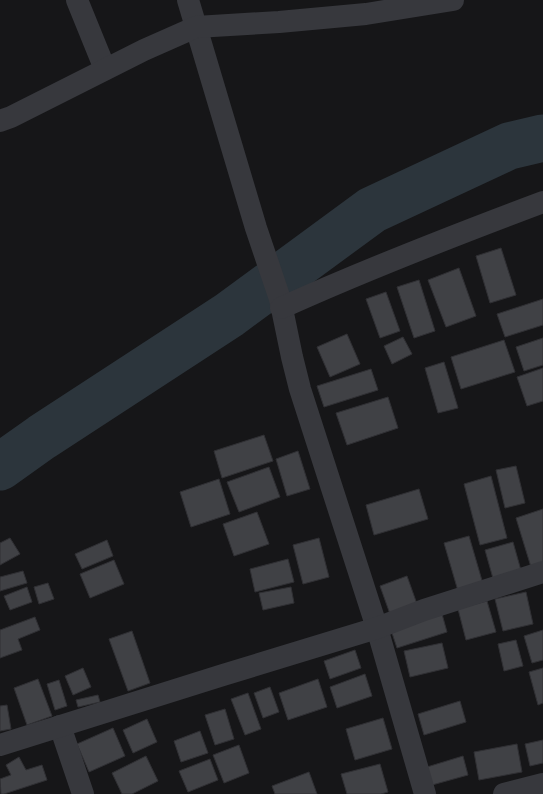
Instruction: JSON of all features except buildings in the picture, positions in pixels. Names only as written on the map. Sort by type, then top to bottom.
[{"type":"street","points":[[77,0],[106,70]]},
{"type":"street","points":[[188,0],[280,304],[300,390],[377,628],[425,794]]},
{"type":"street","points":[[0,121],[11,117],[144,50],[196,27],[279,22],[366,14],[453,0]]},
{"type":"street","points":[[280,304],[420,248],[543,202]]},
{"type":"street","points":[[0,745],[377,628],[424,610],[543,572]]},
{"type":"street","points":[[60,726],[82,794]]},
{"type":"street","points":[[504,794],[543,784]]},
{"type":"waterway","points":[[0,467],[42,437],[229,315],[372,210],[509,146],[543,138]]}]
